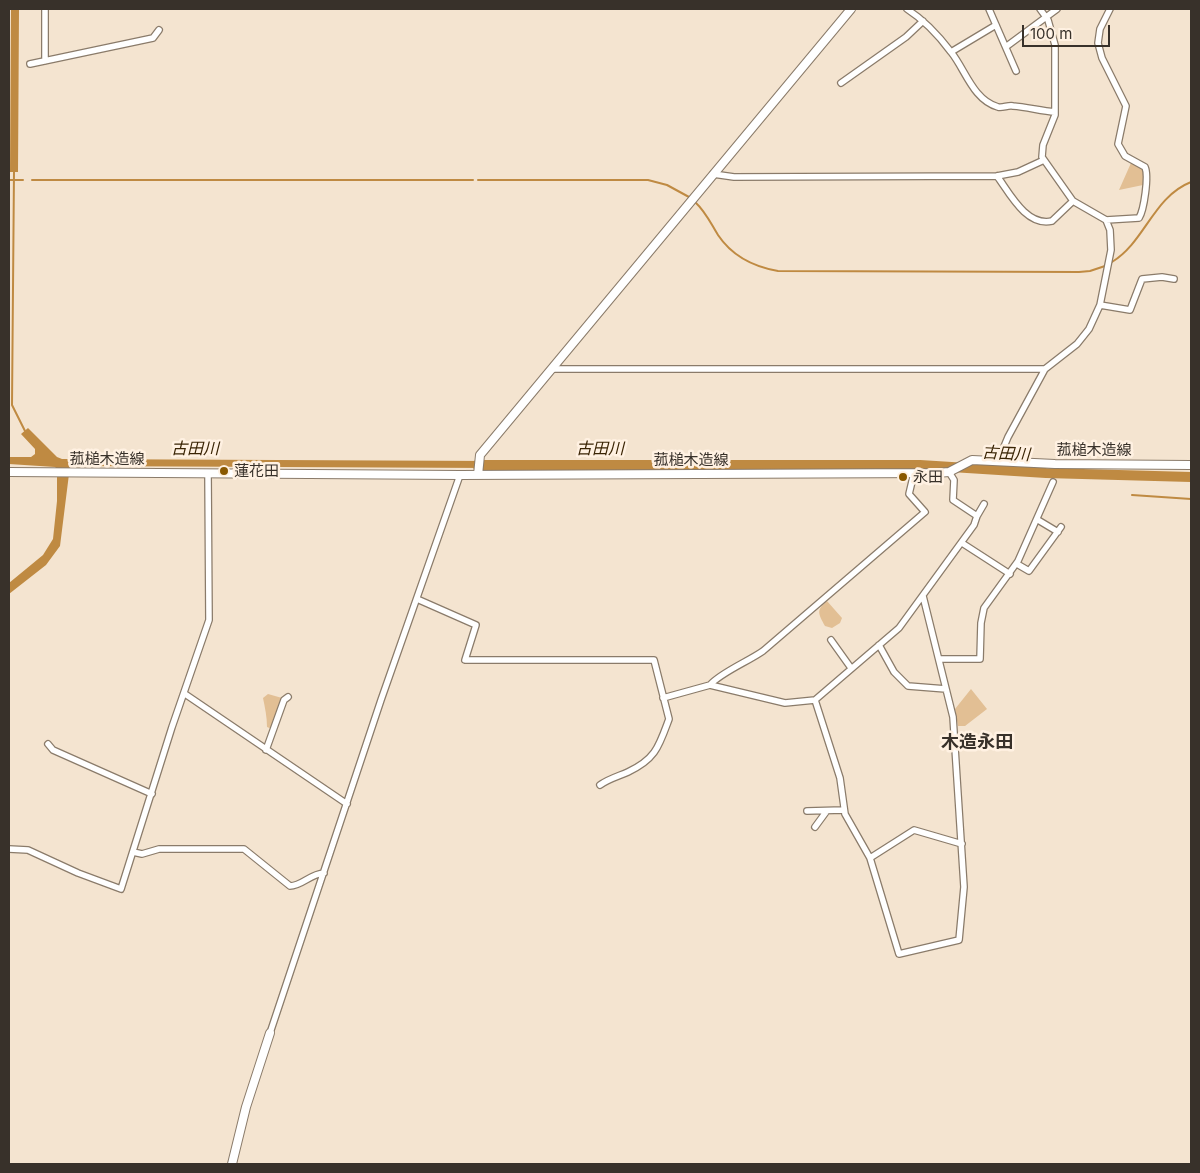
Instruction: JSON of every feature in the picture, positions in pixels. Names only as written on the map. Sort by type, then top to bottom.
[{"type":"main road","points":[[478,473],[478,458],[851,9]]},
{"type":"main road","name":"菰槌木造線","points":[[9,472],[460,475],[478,473],[914,473],[950,471],[972,460],[1191,465]]},
{"type":"main road","points":[[232,1164],[238,1135],[270,1033]]},
{"type":"street","points":[[45,9],[45,61]]},
{"type":"street","points":[[908,9],[924,21],[951,52],[974,88],[997,106],[1014,106],[1026,110],[1055,112]]},
{"type":"street","points":[[989,9],[1016,71]]},
{"type":"street","points":[[1040,9],[1047,17],[1054,46],[1055,112],[1042,151],[1044,160],[1074,201],[1106,220],[1139,218],[1143,208],[1147,174],[1145,167],[1123,154],[1118,144],[1126,106],[1104,64],[1098,43],[1100,29],[1110,9]]},
{"type":"street","points":[[1006,46],[1056,9]]},
{"type":"street","points":[[841,83],[906,37],[924,21]]},
{"type":"street","points":[[951,52],[996,25]]},
{"type":"street","points":[[30,64],[153,38],[159,30]]},
{"type":"street","points":[[713,174],[734,177],[997,176],[1018,172],[1044,160]]},
{"type":"street","points":[[997,176],[1017,206],[1042,220],[1052,221],[1074,201]]},
{"type":"street","points":[[998,461],[1003,446],[1045,369],[1082,339],[1092,323],[1100,305],[1111,250],[1110,230],[1106,220]]},
{"type":"street","points":[[1100,305],[1130,310],[1142,279],[1162,277],[1174,279]]},
{"type":"street","points":[[552,369],[1045,369]]},
{"type":"street","points":[[950,471],[954,480],[953,500],[977,516]]},
{"type":"street","points":[[710,685],[716,678],[748,661],[773,643],[925,512],[909,494],[914,473]]},
{"type":"street","points":[[9,849],[28,850],[120,890],[210,615],[208,474]]},
{"type":"street","points":[[270,1033],[346,804],[460,475]]},
{"type":"street","points":[[939,659],[980,659],[980,623],[984,608],[1016,564],[1054,482]]},
{"type":"street","points":[[663,698],[710,685],[785,703],[815,700],[850,668],[899,628],[962,543],[984,504]]},
{"type":"street","points":[[1016,564],[1029,571],[1060,529],[1038,520]]},
{"type":"street","points":[[962,543],[1010,574]]},
{"type":"street","points":[[815,700],[840,778],[843,810],[870,858],[899,954],[959,940],[964,892],[954,726],[923,596]]},
{"type":"street","points":[[417,599],[476,625],[465,660],[654,660],[669,719],[657,750],[635,768],[600,785]]},
{"type":"street","points":[[831,640],[850,668]]},
{"type":"street","points":[[878,646],[894,672],[908,686],[946,689]]},
{"type":"street","points":[[185,694],[346,804]]},
{"type":"street","points":[[266,750],[284,700],[288,697]]},
{"type":"street","points":[[48,744],[53,750],[152,794]]},
{"type":"street","points":[[807,811],[826,812],[843,810]]},
{"type":"street","points":[[815,827],[826,812]]},
{"type":"street","points":[[870,858],[914,830],[962,844]]},
{"type":"street","points":[[133,852],[142,854],[159,849],[244,849],[290,886],[299,884],[315,874],[324,873]]},
{"type":"shaded area","points":[[11,9],[19,9],[18,172],[10,172]]},
{"type":"shaded area","points":[[1131,163],[1143,168],[1143,185],[1119,190]]},
{"type":"shaded area","points":[[28,428],[57,457],[62,459],[491,461],[491,468],[70,466],[60,546],[46,565],[9,594],[9,583],[43,555],[53,539],[57,501],[57,469],[55,467],[9,464],[9,457],[31,457],[35,454],[35,449],[21,434]]},
{"type":"shaded area","points":[[827,601],[842,618],[840,623],[832,628],[825,626],[819,612]]},
{"type":"shaded area","points":[[971,689],[987,709],[965,726],[958,726],[955,709]]},
{"type":"shaded area","points":[[268,694],[282,698],[272,729],[267,727],[263,698]]},
{"type":"waterway","points":[[14,171],[12,405],[26,433]]},
{"type":"waterway","points":[[9,180],[23,180]]},
{"type":"waterway","points":[[32,180],[473,180]]},
{"type":"waterway","points":[[478,180],[648,180],[667,185],[689,197]]},
{"type":"waterway","points":[[1112,262],[1133,243],[1167,198],[1191,182]]},
{"type":"waterway","points":[[695,202],[718,235],[737,255],[761,267],[778,271],[1079,272],[1105,266]]},
{"type":"waterway","name":"古田川","points":[[477,465],[920,465],[1046,473],[1191,477]]},
{"type":"waterway","points":[[1132,495],[1191,499]]},
{"type":"place","name":"蓮花田","points":[[224,471]]},
{"type":"place","name":"永田","points":[[903,477]]},
{"type":"district","name":"木造永田","points":[[977,743]]}]
